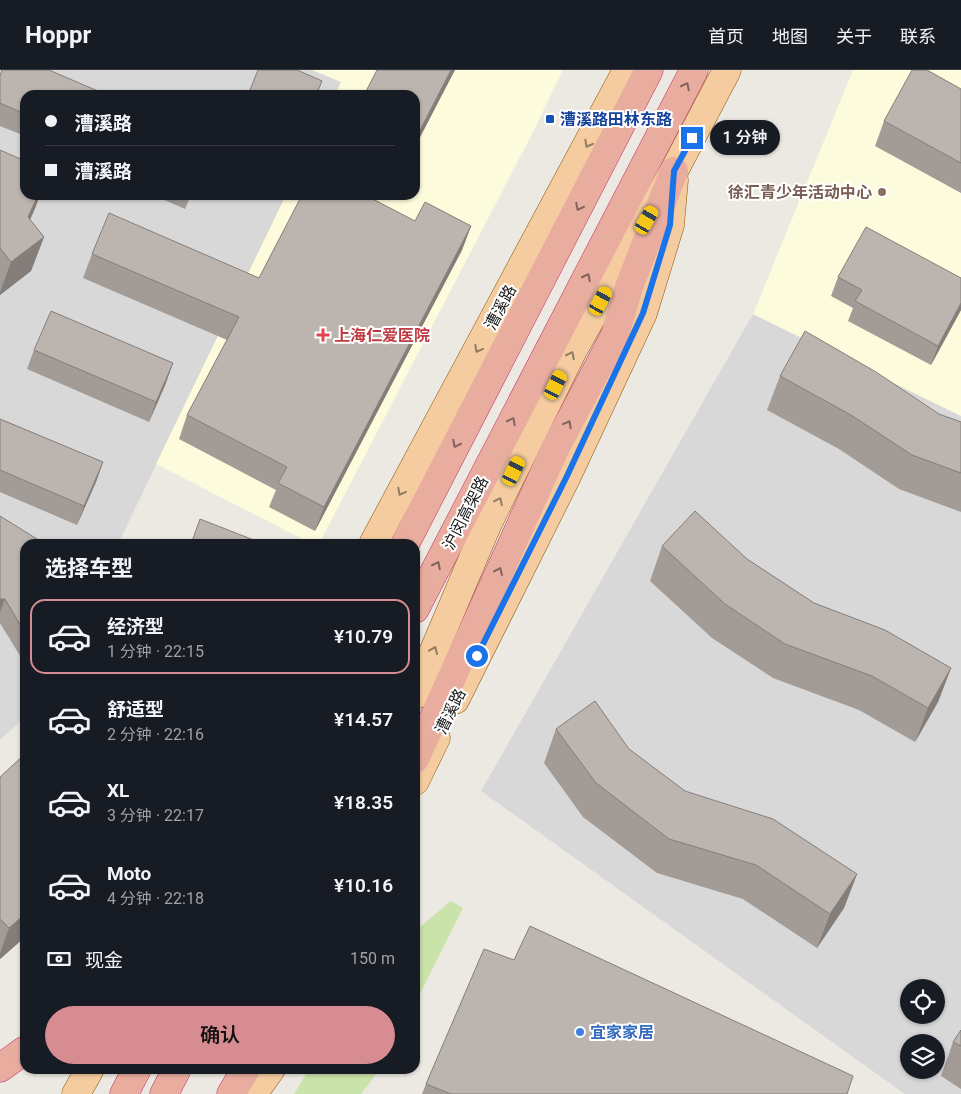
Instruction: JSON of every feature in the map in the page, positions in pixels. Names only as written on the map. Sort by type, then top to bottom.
[{"type":"highway","points":[[408,539],[649,70]]},
{"type":"highway","name":"沪闵高架路","points":[[420,599],[694,70]]},
{"type":"highway","points":[[420,748],[555,449],[615,335],[629,287],[674,171]]},
{"type":"highway","points":[[0,1048],[20,1041]]},
{"type":"highway","points":[[0,1068],[20,1054]]},
{"type":"highway","points":[[124,1094],[134,1074]]},
{"type":"highway","points":[[164,1094],[174,1074]]},
{"type":"highway","points":[[230,1094],[243,1074]]},
{"type":"main road","name":"漕溪路","points":[[376,539],[627,70]]},
{"type":"main road","name":"漕溪路","points":[[420,683],[488,523],[573,350],[674,171],[727,70]]},
{"type":"main road","name":"漕溪路","points":[[420,770],[566,478],[643,313],[670,225],[674,171]]},
{"type":"main road","points":[[76,1094],[87,1074]]},
{"type":"main road","points":[[218,1094],[228,1074]]},
{"type":"main road","points":[[245,1094],[254,1074]]},
{"type":"main road","points":[[253,1094],[268,1074]]},
{"type":"shaded area","points":[[0,70],[312,70],[341,82],[337,90],[20,90],[20,200],[284,200],[120,539],[20,539],[20,722],[0,740]]},
{"type":"shaded area","name":"上海仁爱医院","points":[[312,70],[563,70],[533,132],[322,539],[302,539],[156,464],[284,200],[420,200],[420,90],[337,90],[341,82]]},
{"type":"shaded area","name":"徐汇青少年活动中心","points":[[853,70],[961,70],[961,416],[753,314]]},
{"type":"shaded area","points":[[753,314],[961,416],[961,1094],[905,1094],[481,791]]},
{"type":"green space","points":[[451,901],[463,908],[420,994],[420,927]]},
{"type":"green space","points":[[306,1074],[376,1074],[361,1094],[294,1094]]},
{"type":"building","points":[[2,70],[49,70],[95,90],[20,90],[20,112],[0,103],[0,76]]},
{"type":"building","points":[[258,70],[297,70],[322,81],[318,90],[250,90]]},
{"type":"building","points":[[377,70],[451,70],[420,130],[420,90],[367,90]]},
{"type":"building","points":[[912,70],[927,70],[961,89],[961,163],[884,121]]},
{"type":"building","points":[[0,150],[20,159],[20,200],[36,200],[28,217],[44,237],[11,262],[0,248]]},
{"type":"building","points":[[299,200],[375,200],[415,221],[425,202],[471,226],[324,507],[278,483],[287,467],[187,415],[239,317],[92,254],[109,213],[259,278]]},
{"type":"building","points":[[866,227],[961,278],[961,303],[938,346],[855,301],[862,290],[838,277]]},
{"type":"building","points":[[51,311],[173,363],[156,402],[34,350]]},
{"type":"building","points":[[805,331],[876,372],[939,414],[961,422],[961,473],[912,455],[851,415],[780,376]]},
{"type":"building","points":[[0,419],[103,462],[84,506],[0,470]]},
{"type":"building","points":[[695,511],[747,559],[814,603],[885,630],[951,668],[928,708],[872,676],[785,644],[725,604],[662,546]]},
{"type":"building","points":[[0,516],[37,539],[20,539],[20,624],[5,599],[0,599]]},
{"type":"building","points":[[200,519],[251,539],[193,539]]},
{"type":"building","points":[[595,701],[629,749],[685,791],[773,819],[857,874],[830,914],[756,865],[669,839],[596,783],[556,729]]},
{"type":"building","points":[[20,759],[20,918],[9,928],[0,919],[0,777]]},
{"type":"building","name":"宜家家居","points":[[530,926],[853,1076],[847,1094],[451,1094],[426,1084],[484,949],[514,960]]},
{"type":"building","points":[[961,1030],[961,1046],[953,1042]]},
{"type":"place","name":"漕溪路田林东路","points":[[550,119]]},
{"type":"place","name":"徐汇青少年活动中心","points":[[882,192]]},
{"type":"place","name":"上海仁爱医院","points":[[323,335]]},
{"type":"place","name":"宜家家居","points":[[580,1032]]},
{"type":"route","points":[[477,656],[566,478],[643,313],[670,225],[674,171],[692,138]]}]
